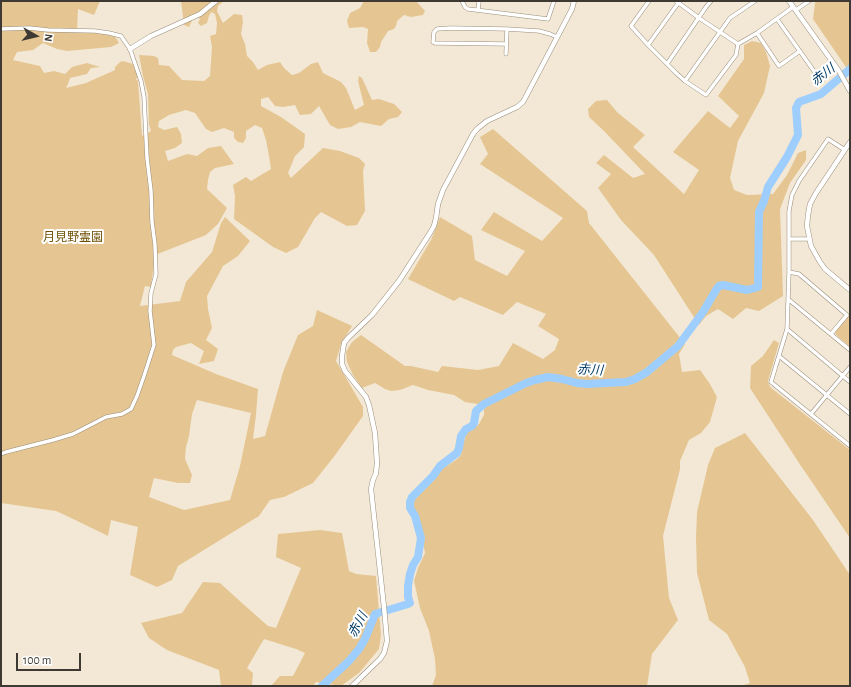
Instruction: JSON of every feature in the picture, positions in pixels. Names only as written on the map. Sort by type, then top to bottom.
[{"type":"street","points":[[130,49],[151,36],[200,14],[216,1]]},
{"type":"street","points":[[462,1],[468,9],[548,19],[554,1]]},
{"type":"street","points":[[478,10],[479,1]]},
{"type":"street","points":[[352,686],[380,659],[384,653],[387,641],[371,489],[377,464],[375,433],[366,397],[345,371],[342,364],[344,343],[372,315],[399,282],[430,233],[436,218],[438,204],[443,190],[477,129],[487,121],[517,107],[523,102],[572,8],[574,1]]},
{"type":"street","points":[[649,1],[631,26],[685,81],[706,95],[736,55],[738,44],[777,18],[809,1]]},
{"type":"street","points":[[667,64],[711,1]]},
{"type":"street","points":[[685,81],[730,18],[755,1]]},
{"type":"street","points":[[789,1],[839,71],[850,91]]},
{"type":"street","points":[[648,45],[678,2],[738,44]]},
{"type":"street","points":[[777,18],[816,74]]},
{"type":"street","points":[[1,29],[29,28],[109,33],[121,36],[130,49],[142,81],[144,97],[156,274],[151,292],[150,312],[154,345],[137,396],[131,409],[122,414],[106,417],[73,434],[1,454]]},
{"type":"street","points":[[506,44],[435,43],[434,32],[437,28],[507,29],[539,32],[557,37]]},
{"type":"street","points":[[506,54],[507,29]]},
{"type":"street","points":[[756,33],[779,66],[800,51]]},
{"type":"street","points":[[845,150],[828,139],[799,181],[792,195],[789,211],[790,239],[786,329],[771,382],[850,446]]},
{"type":"street","points":[[850,142],[810,204],[807,226],[811,246],[825,269],[850,290]]},
{"type":"street","points":[[790,239],[809,239]]},
{"type":"street","points":[[789,272],[798,274],[847,315],[831,334]]},
{"type":"street","points":[[788,299],[850,350]]},
{"type":"street","points":[[786,329],[850,382]]},
{"type":"street","points":[[779,356],[850,414]]},
{"type":"street","points":[[811,414],[850,367]]},
{"type":"green space","name":"月見野霊園","points":[[1,1],[100,1],[94,15],[78,9],[77,32],[110,34],[116,38],[119,43],[111,47],[67,51],[57,49],[43,43],[33,50],[17,52],[13,60],[40,66],[44,73],[54,71],[65,74],[72,67],[87,63],[100,67],[91,68],[87,74],[70,78],[66,88],[86,83],[115,70],[115,67],[120,62],[123,61],[133,64],[138,77],[136,79],[138,81],[142,136],[151,131],[149,124],[148,94],[139,55],[154,56],[158,58],[159,65],[169,66],[182,80],[204,81],[210,76],[212,47],[210,36],[216,34],[217,23],[215,14],[211,12],[207,23],[201,26],[198,23],[200,19],[195,14],[189,27],[184,25],[181,1],[224,1],[218,6],[217,11],[223,23],[234,14],[242,15],[243,22],[241,34],[245,44],[247,56],[258,70],[267,65],[280,62],[292,75],[299,73],[311,64],[318,62],[323,73],[341,82],[346,88],[355,110],[364,105],[358,81],[359,76],[362,78],[372,100],[379,99],[394,104],[402,112],[398,117],[389,119],[381,126],[360,122],[351,127],[338,129],[330,125],[319,106],[311,114],[300,115],[295,105],[283,107],[275,106],[268,97],[261,99],[261,106],[281,117],[305,134],[304,147],[295,156],[288,173],[291,178],[323,148],[340,151],[359,158],[365,164],[363,171],[365,211],[357,225],[347,226],[321,212],[315,218],[298,247],[286,253],[273,247],[234,219],[235,196],[233,185],[246,177],[251,181],[271,169],[266,140],[262,128],[255,125],[246,131],[246,138],[243,143],[238,142],[234,138],[234,132],[224,128],[212,132],[206,129],[195,113],[186,110],[169,115],[159,121],[158,127],[164,130],[177,127],[181,134],[182,143],[175,148],[165,151],[168,161],[187,154],[197,156],[208,148],[221,146],[234,164],[215,168],[210,172],[207,189],[227,208],[218,224],[206,235],[155,255],[151,287],[145,286],[140,306],[180,301],[186,282],[212,252],[221,223],[225,217],[250,241],[238,256],[223,266],[207,296],[212,328],[206,340],[218,349],[214,361],[199,364],[204,351],[191,343],[176,347],[173,350],[172,355],[216,374],[258,389],[253,439],[265,436],[283,372],[298,335],[313,326],[317,310],[352,326],[341,344],[336,361],[363,407],[363,416],[313,483],[284,497],[270,500],[259,516],[178,566],[172,580],[157,587],[130,575],[138,527],[111,520],[108,536],[56,511],[1,503]],"holes":[[[197,400],[251,413],[240,466],[230,500],[184,510],[149,497],[154,478],[178,483],[190,483],[192,475],[185,459],[186,447],[192,414]]]},
{"type":"green space","points":[[364,1],[416,1],[425,11],[423,15],[411,17],[404,15],[397,21],[394,29],[388,31],[376,52],[370,52],[367,43],[368,29],[363,27],[349,28],[347,21],[350,13],[360,8]]},
{"type":"green space","points":[[817,1],[850,1],[850,73],[813,19],[815,3]]},
{"type":"green space","points":[[752,41],[761,43],[766,52],[770,66],[764,93],[738,141],[730,178],[734,190],[747,195],[773,194],[787,175],[798,153],[806,150],[806,160],[790,183],[780,209],[783,296],[759,311],[746,308],[733,319],[718,309],[706,316],[699,325],[654,255],[621,220],[598,188],[611,174],[596,163],[604,155],[633,178],[645,174],[589,117],[588,109],[596,101],[607,100],[617,112],[645,135],[633,147],[684,194],[699,170],[673,152],[708,111],[730,128],[739,116],[718,96],[744,59],[744,45]]},
{"type":"green space","points":[[493,129],[587,211],[589,223],[685,344],[679,354],[682,372],[700,370],[717,397],[710,422],[701,433],[689,440],[680,461],[680,469],[663,536],[669,598],[678,620],[652,654],[647,686],[432,686],[436,675],[435,659],[429,631],[420,608],[414,581],[425,553],[420,526],[412,508],[412,504],[413,499],[422,492],[439,471],[461,455],[467,432],[479,424],[484,415],[484,405],[465,402],[454,395],[428,390],[413,385],[400,390],[391,391],[375,383],[362,388],[353,375],[347,362],[346,352],[352,342],[361,335],[405,366],[438,372],[442,366],[478,370],[499,366],[513,343],[543,359],[555,350],[559,339],[538,326],[546,314],[517,302],[503,315],[460,297],[454,301],[408,279],[431,240],[440,217],[472,236],[475,260],[507,276],[525,251],[481,230],[494,212],[542,241],[563,218],[480,164],[488,154],[480,137]]},
{"type":"green space","points":[[850,313],[850,347],[836,335],[835,331]]},
{"type":"green space","points":[[774,340],[779,343],[768,381],[770,387],[850,450],[850,538],[750,388],[751,366],[763,356]]},
{"type":"green space","points":[[745,433],[813,520],[850,575],[850,686],[740,686],[750,683],[745,667],[727,634],[709,620],[697,573],[697,512],[708,465],[715,448]]},
{"type":"green space","points":[[320,530],[342,533],[349,571],[356,574],[376,576],[381,635],[379,649],[359,673],[341,686],[316,682],[313,686],[271,686],[280,676],[293,676],[305,653],[264,639],[247,668],[253,673],[252,684],[254,686],[221,686],[219,670],[167,650],[149,638],[141,623],[182,613],[203,582],[220,583],[268,626],[276,628],[301,568],[276,557],[278,534]]},
{"type":"waterway","name":"赤川","points":[[322,686],[349,661],[359,649],[365,639],[375,614],[410,603],[408,597],[410,574],[418,557],[421,538],[415,516],[410,508],[410,502],[412,497],[433,476],[440,466],[457,453],[461,436],[466,429],[474,423],[476,411],[484,404],[526,383],[548,377],[587,384],[626,382],[635,379],[647,372],[678,346],[703,312],[719,286],[723,285],[747,290],[758,287],[759,212],[768,187],[787,157],[798,135],[796,108],[799,102],[821,94],[850,69]]}]
